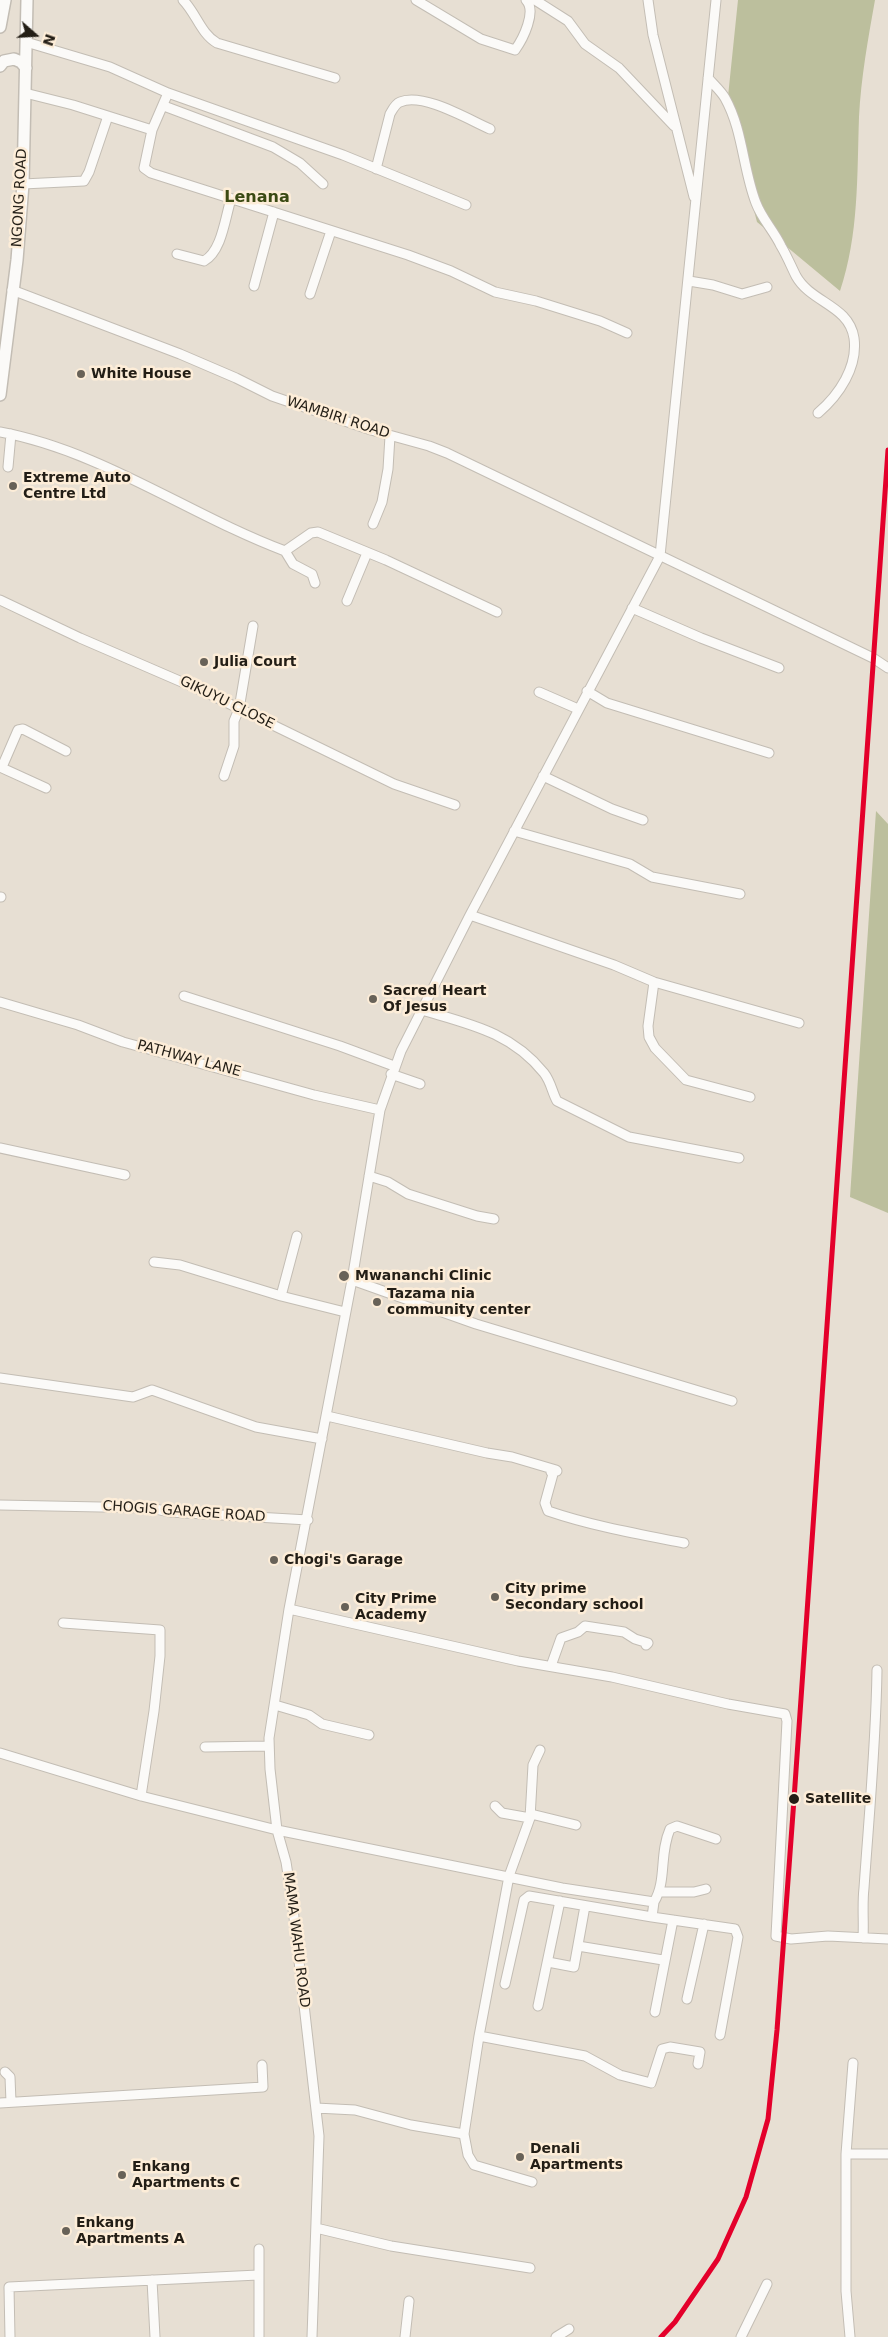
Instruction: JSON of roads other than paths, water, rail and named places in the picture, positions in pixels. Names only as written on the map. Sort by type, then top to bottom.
[{"type":"main road","points":[[0,27],[5,0]]},
{"type":"main road","name":"NGONG ROAD","points":[[0,395],[17,260],[22,184],[27,0]]},
{"type":"main road","points":[[0,66],[4,61],[14,58],[26,68]]},
{"type":"main road","points":[[0,288],[12,290]]},
{"type":"street","points":[[183,0],[191,9],[208,38],[217,43],[335,78]]},
{"type":"street","points":[[416,0],[481,39],[514,50],[520,43],[531,12],[530,4],[526,0]]},
{"type":"street","points":[[535,0],[568,21],[585,44],[619,68],[675,127]]},
{"type":"street","points":[[648,0],[650,21],[666,81],[675,127],[687,163],[696,204]]},
{"type":"street","points":[[660,556],[716,0]]},
{"type":"street","points":[[26,42],[110,67],[168,93],[376,169],[466,205]]},
{"type":"street","points":[[708,78],[725,97],[757,206],[781,245],[796,277],[814,296],[841,313],[851,328],[854,348],[843,386],[835,398],[818,413]]},
{"type":"street","points":[[25,93],[152,130]]},
{"type":"street","points":[[168,93],[152,130],[144,168],[151,173],[451,271],[495,292],[536,301],[600,321],[627,334]]},
{"type":"street","points":[[376,169],[390,114],[394,105],[402,101],[426,102],[490,129]]},
{"type":"street","points":[[164,106],[273,147],[300,163],[324,184]]},
{"type":"street","points":[[22,184],[84,181],[90,172],[108,116]]},
{"type":"street","points":[[177,254],[204,261],[209,258],[216,249],[231,199]]},
{"type":"street","points":[[254,286],[274,212]]},
{"type":"street","points":[[310,294],[331,231]]},
{"type":"street","points":[[689,281],[713,285],[742,294],[768,287]]},
{"type":"street","name":"WAMBIRI ROAD","points":[[12,290],[180,354],[272,396],[447,453],[873,658],[888,668]]},
{"type":"street","points":[[0,432],[44,443],[102,466],[285,551],[293,564],[312,574],[315,583]]},
{"type":"street","points":[[8,467],[11,434]]},
{"type":"street","points":[[373,524],[382,502],[390,436]]},
{"type":"street","points":[[285,551],[311,533],[318,532],[497,612]]},
{"type":"street","points":[[347,601],[367,553]]},
{"type":"street","name":"MAMA WAHU ROAD","points":[[314,2337],[320,2136],[290,1886],[286,1862],[277,1830],[268,1746],[289,1609],[308,1520],[344,1312],[352,1280],[380,1110],[393,1070],[470,915],[660,556]]},
{"type":"street","name":"GIKUYU CLOSE","points":[[0,600],[239,709],[394,784],[455,804]]},
{"type":"street","points":[[632,608],[779,668]]},
{"type":"street","points":[[224,776],[234,746],[234,721],[239,709],[253,626]]},
{"type":"street","points":[[587,691],[607,703],[694,728],[769,753]]},
{"type":"street","points":[[539,692],[578,709]]},
{"type":"street","points":[[46,788],[1,767],[18,730],[23,729],[66,751]]},
{"type":"street","points":[[542,776],[612,809],[643,820]]},
{"type":"street","points":[[514,831],[630,864],[652,877],[740,894]]},
{"type":"street","points":[[470,915],[614,965],[654,982],[799,1022]]},
{"type":"street","points":[[654,982],[648,1026],[649,1037],[655,1048],[686,1080],[750,1097]]},
{"type":"street","points":[[184,996],[340,1046],[420,1084]]},
{"type":"street","name":"PATHWAY LANE","points":[[0,1002],[78,1025],[123,1042],[314,1096],[380,1110]]},
{"type":"street","points":[[422,1010],[485,1029],[507,1039],[544,1073],[550,1082],[557,1101],[585,1114],[612,1130],[637,1139],[739,1158]]},
{"type":"street","points":[[0,1148],[125,1175]]},
{"type":"street","points":[[369,1176],[388,1182],[408,1194],[477,1216],[494,1219]]},
{"type":"street","points":[[281,1296],[297,1236]]},
{"type":"street","points":[[154,1262],[180,1265],[281,1296],[344,1312]]},
{"type":"street","points":[[352,1280],[476,1324],[732,1401]]},
{"type":"street","points":[[0,1378],[133,1396],[152,1390],[256,1427],[322,1439]]},
{"type":"street","points":[[327,1416],[487,1453],[512,1456],[552,1469],[557,1471],[551,1472],[553,1474],[545,1503],[548,1511],[556,1515],[611,1528],[684,1542]]},
{"type":"street","name":"CHOGIS GARAGE ROAD","points":[[0,1505],[151,1508],[175,1513],[308,1520]]},
{"type":"street","points":[[289,1609],[518,1661],[612,1676],[728,1704],[784,1714],[787,1720],[780,1894],[776,1934],[778,1937],[791,1939],[828,1936],[888,1939]]},
{"type":"street","points":[[63,1623],[160,1630],[160,1656],[154,1711],[141,1796]]},
{"type":"street","points":[[551,1666],[561,1638],[578,1632],[585,1626],[624,1632],[648,1643],[646,1645]]},
{"type":"street","points":[[863,1938],[868,1824],[873,1787],[877,1670]]},
{"type":"street","points":[[275,1705],[309,1715],[322,1724],[369,1735]]},
{"type":"street","points":[[205,1747],[268,1746]]},
{"type":"street","points":[[532,2182],[474,2165],[468,2155],[464,2134],[479,2036],[509,1876],[530,1816],[533,1765],[540,1750]]},
{"type":"street","points":[[0,1753],[141,1796],[277,1830],[562,1888],[654,1902]]},
{"type":"street","points":[[495,1806],[502,1813],[530,1816],[576,1825]]},
{"type":"street","points":[[652,1917],[654,1902],[660,1892],[663,1849],[670,1829],[677,1826],[716,1839]]},
{"type":"street","points":[[660,1892],[694,1892],[706,1889]]},
{"type":"street","points":[[505,1984],[524,1900],[529,1896],[735,1929],[738,1934],[720,2035]]},
{"type":"street","points":[[538,2006],[560,1901]]},
{"type":"street","points":[[548,1962],[574,1966],[585,1906]]},
{"type":"street","points":[[655,2012],[663,1960],[673,1920]]},
{"type":"street","points":[[687,1999],[704,1924]]},
{"type":"street","points":[[578,1946],[663,1960]]},
{"type":"street","points":[[479,2036],[585,2056],[620,2075],[651,2083],[662,2049],[670,2047],[700,2052],[698,2064]]},
{"type":"street","points":[[850,2337],[846,2291],[846,2154],[853,2063]]},
{"type":"street","points":[[0,2103],[263,2087],[262,2065]]},
{"type":"street","points":[[4,2072],[10,2078],[11,2102]]},
{"type":"street","points":[[316,2108],[355,2110],[411,2125],[464,2134]]},
{"type":"street","points":[[846,2154],[888,2154]]},
{"type":"street","points":[[316,2228],[391,2246],[530,2268]]},
{"type":"street","points":[[259,2249],[259,2337]]},
{"type":"street","points":[[10,2337],[5,2286],[258,2275]]},
{"type":"street","points":[[152,2280],[155,2337]]},
{"type":"street","points":[[741,2337],[767,2284]]},
{"type":"street","points":[[405,2337],[409,2301]]},
{"type":"street","points":[[556,2337],[569,2329]]},
{"type":"place","name":"White House","points":[[81,374]]},
{"type":"place","name":"Extreme Auto Centre Ltd","points":[[13,486]]},
{"type":"place","name":"Julia Court","points":[[204,662]]},
{"type":"place","name":"Sacred Heart Of Jesus","points":[[373,999]]},
{"type":"place","name":"Mwananchi Clinic","points":[[344,1276]]},
{"type":"place","name":"Tazama nia community center","points":[[377,1302]]},
{"type":"place","name":"Chogi's Garage","points":[[274,1560]]},
{"type":"place","name":"City prime Secondary school","points":[[495,1597]]},
{"type":"place","name":"City Prime Academy","points":[[345,1607]]},
{"type":"place","name":"Satellite","points":[[794,1799]]},
{"type":"place","name":"Denali Apartments","points":[[520,2157]]},
{"type":"place","name":"Enkang Apartments C","points":[[122,2175]]},
{"type":"place","name":"Enkang Apartments A","points":[[66,2231]]},
{"type":"district","name":"Lenana","points":[[257,198]]}]
